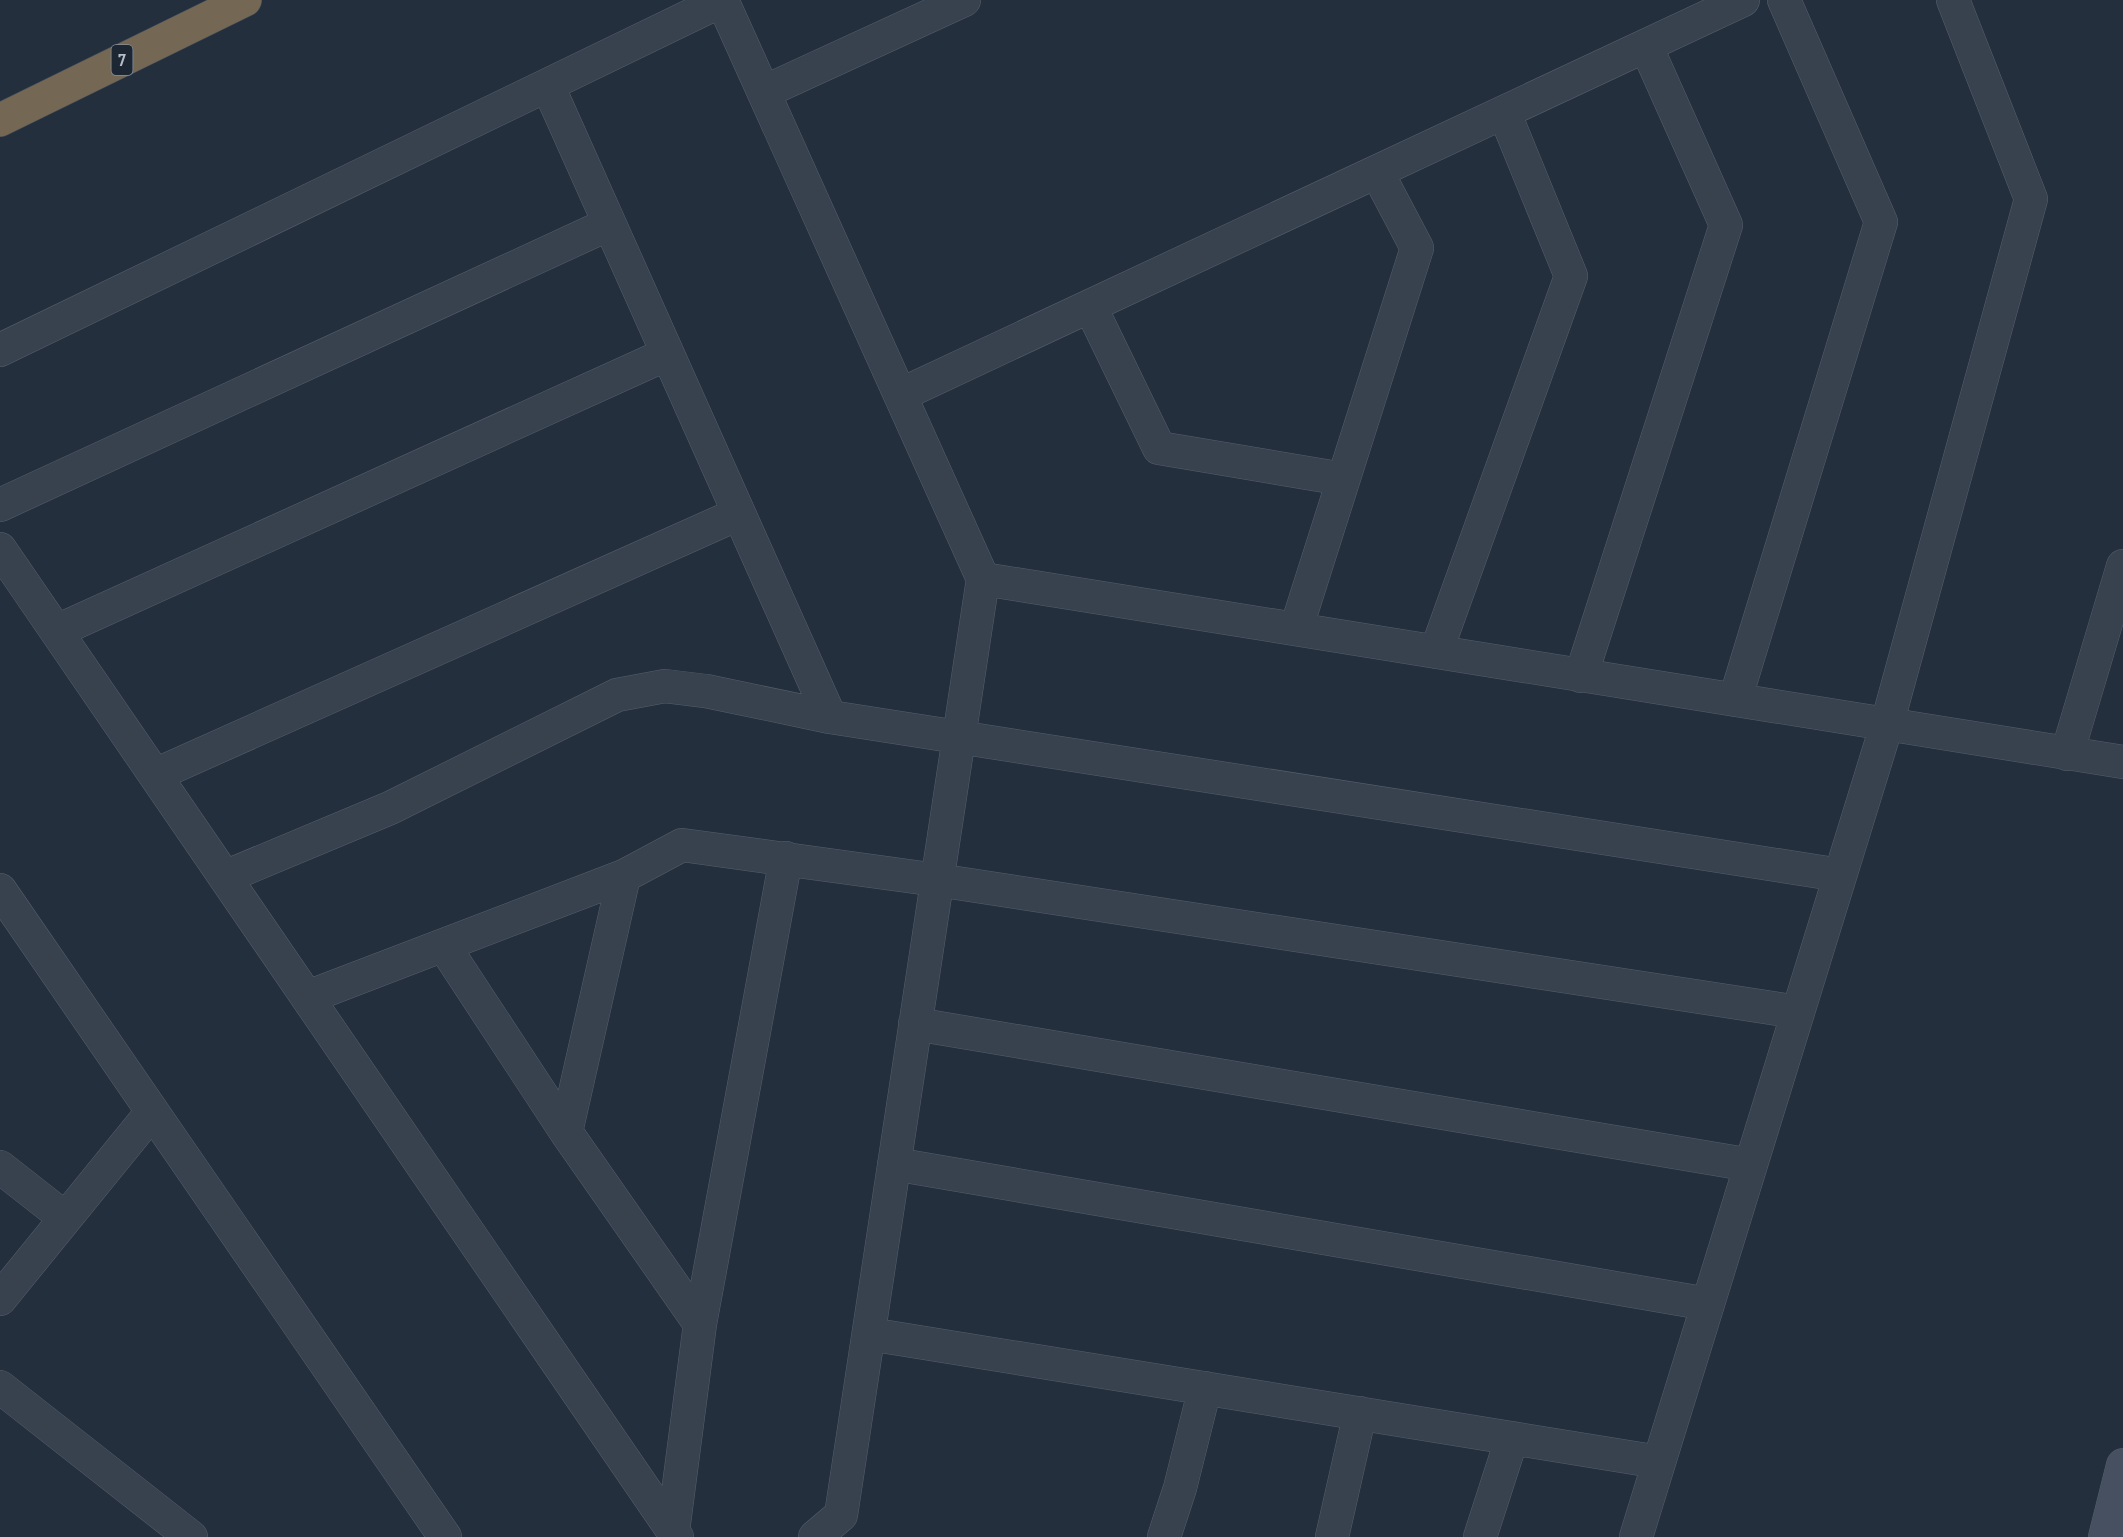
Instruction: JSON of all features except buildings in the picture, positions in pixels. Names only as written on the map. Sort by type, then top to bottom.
[{"type":"highway","name":"7","points":[[0,120],[245,0]]},
{"type":"main road","points":[[2105,1537],[2123,1465]]},
{"type":"street","points":[[0,350],[722,0],[983,579],[868,1334],[848,1526],[815,1537]]},
{"type":"street","points":[[764,92],[963,0]]},
{"type":"street","points":[[900,396],[1743,0]]},
{"type":"street","points":[[1735,700],[1881,222],[1784,0]]},
{"type":"street","points":[[1636,1537],[1887,724],[2031,199],[1953,0]]},
{"type":"street","points":[[1581,676],[1726,225],[1646,46]]},
{"type":"street","points":[[548,86],[830,717]]},
{"type":"street","points":[[1436,652],[1571,276],[1504,112]]},
{"type":"street","points":[[1296,629],[1417,248],[1377,171]]},
{"type":"street","points":[[0,505],[609,224]]},
{"type":"street","points":[[1090,306],[1159,448],[1343,479]]},
{"type":"street","points":[[57,631],[667,354]]},
{"type":"street","points":[[155,775],[738,514]]},
{"type":"street","points":[[0,549],[675,1534]]},
{"type":"street","points":[[2067,754],[2123,566]]},
{"type":"street","points":[[983,579],[2123,762]]},
{"type":"street","points":[[225,877],[390,808],[617,695],[665,686],[706,691],[830,717],[959,738],[1840,874]]},
{"type":"street","points":[[308,997],[624,876],[682,844],[937,880],[1798,1012]]},
{"type":"street","points":[[675,1534],[699,1324],[786,858]]},
{"type":"street","points":[[566,1132],[624,876]]},
{"type":"street","points":[[0,890],[445,1537]]},
{"type":"street","points":[[444,946],[566,1132],[699,1324]]},
{"type":"street","points":[[915,1024],[1751,1165]]},
{"type":"street","points":[[0,1299],[153,1112]]},
{"type":"street","points":[[894,1164],[1708,1304]]},
{"type":"street","points":[[0,1167],[66,1218]]},
{"type":"street","points":[[868,1334],[1659,1462]]},
{"type":"street","points":[[0,1387],[191,1537]]},
{"type":"street","points":[[1164,1537],[1180,1488],[1205,1388]]},
{"type":"street","points":[[1332,1537],[1360,1413]]},
{"type":"street","points":[[1480,1537],[1512,1438]]}]
